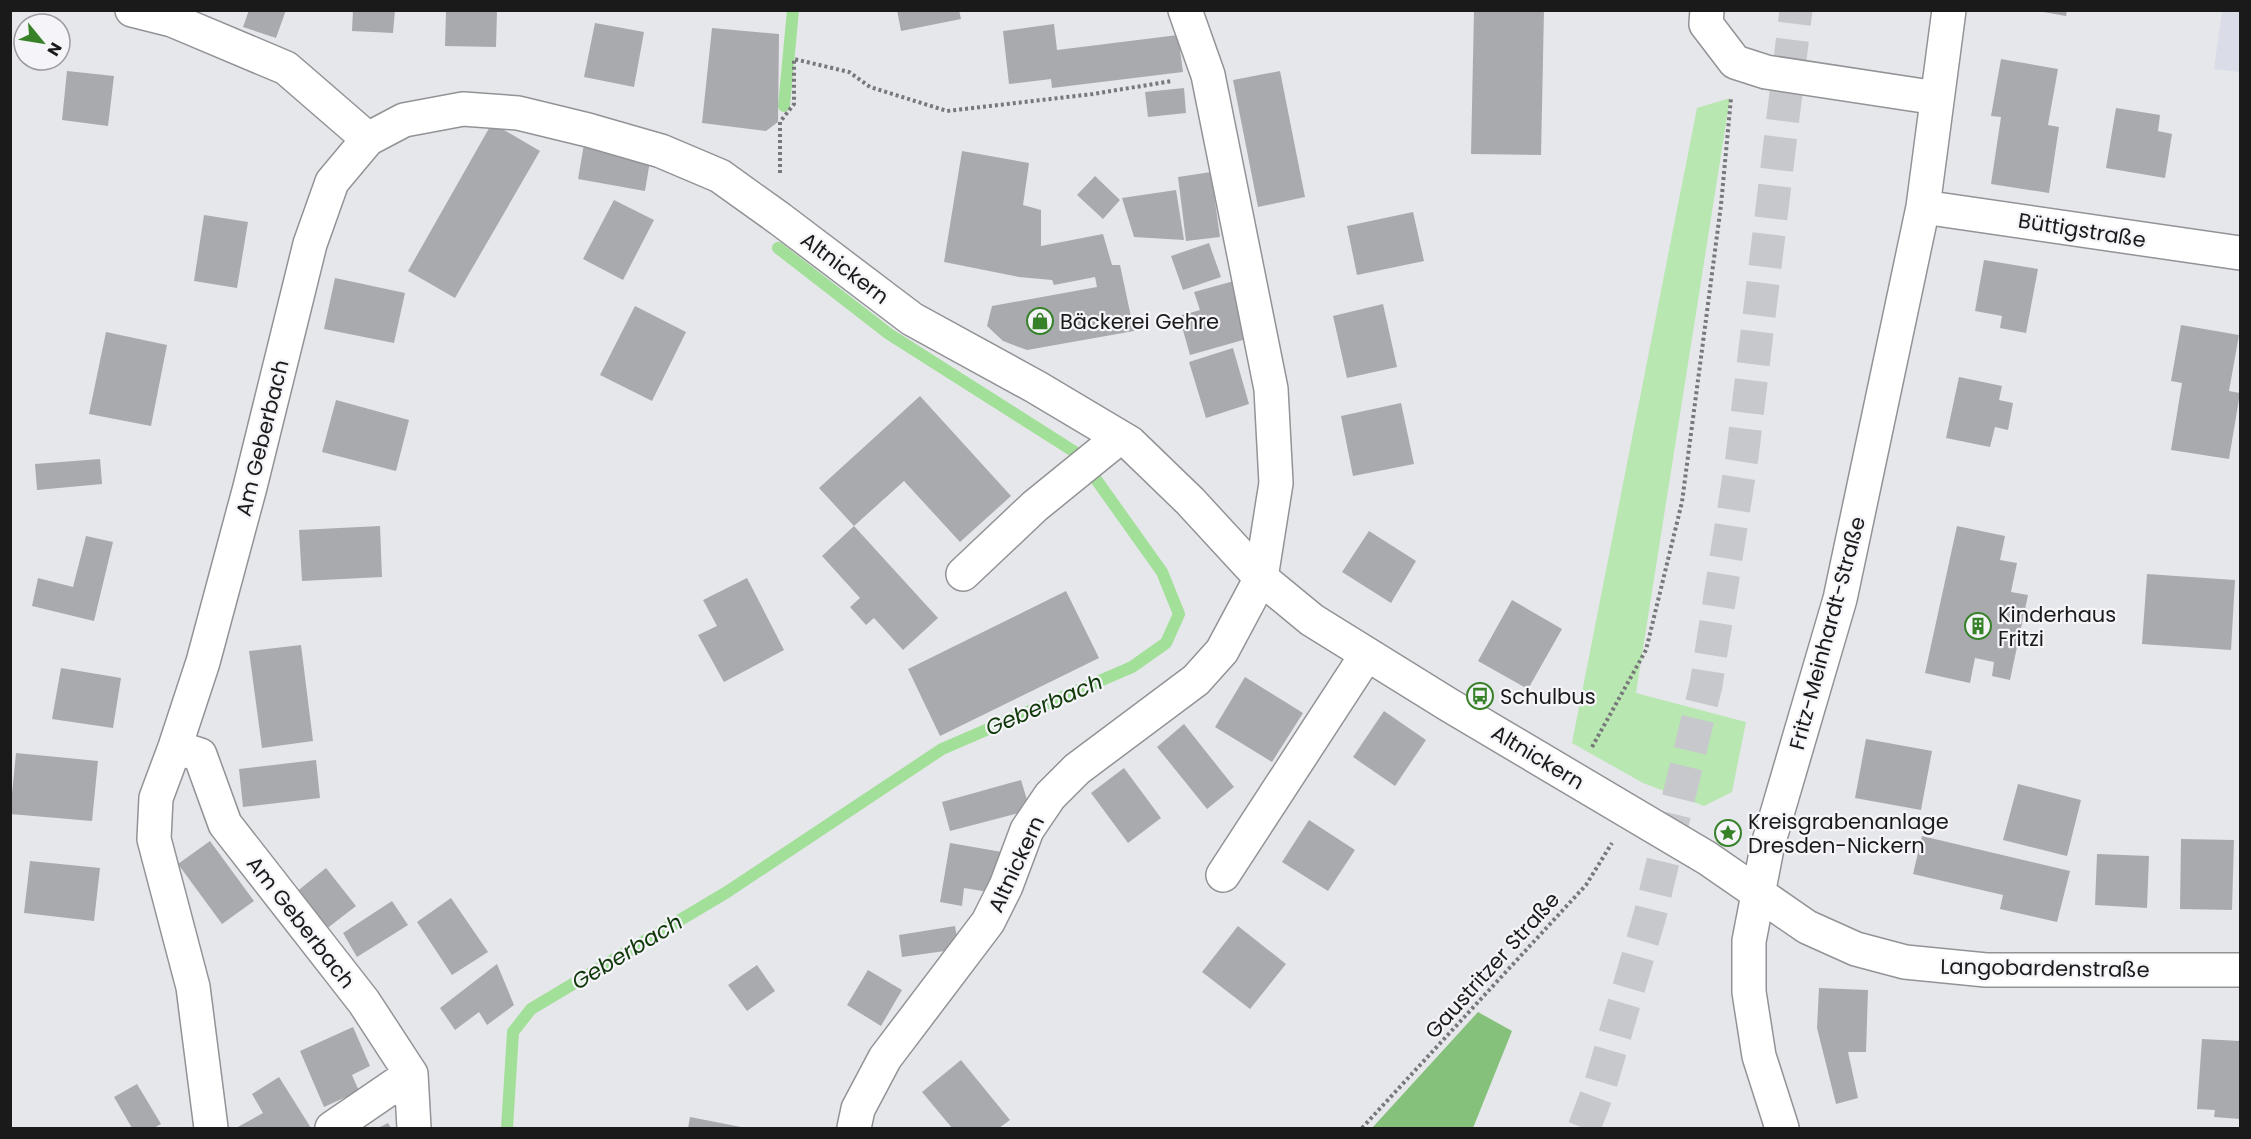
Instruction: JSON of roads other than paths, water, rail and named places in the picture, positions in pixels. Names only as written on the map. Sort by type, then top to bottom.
[{"type":"street","points":[[132,10],[172,20],[286,68],[368,140]]},
{"type":"street","name":"Altnickern","points":[[854,1128],[858,1109],[885,1058],[988,922],[1006,886],[1027,830],[1050,796],[1077,769],[1196,680],[1222,651],[1261,578],[1276,483],[1271,389],[1208,75],[1185,10]]},
{"type":"street","points":[[1707,10],[1706,24],[1735,62],[1766,72],[1937,98]]},
{"type":"street","name":"Fritz-Meinhardt-Straße","points":[[1782,1128],[1759,1056],[1749,992],[1749,941],[1767,848],[1840,599],[1923,207],[1949,10]]},
{"type":"street","name":"Altnickern","points":[[368,140],[404,120],[463,108],[518,113],[661,151],[720,176],[912,319],[1036,387],[1130,443],[1190,501],[1261,578],[1312,620],[1707,858],[1758,893]]},
{"type":"street","name":"Am Geberbach","points":[[211,1128],[193,987],[154,839],[156,798],[203,662],[250,487],[310,244],[332,182],[368,140]]},
{"type":"street","name":"Büttigstraße","points":[[1923,207],[2241,253]]},
{"type":"street","points":[[963,574],[1035,506],[1120,437]]},
{"type":"street","points":[[1223,875],[1366,654]]},
{"type":"street","name":"Am Geberbach","points":[[175,747],[200,755],[225,824],[364,1002],[411,1074],[414,1128]]},
{"type":"street","name":"Langobardenstraße","points":[[1758,893],[1807,927],[1856,949],[1905,962],[1986,970],[2241,970]]},
{"type":"street","points":[[332,1128],[411,1074]]},
{"type":"waterway","name":"Geberbach","points":[[784,106],[793,10]]},
{"type":"waterway","name":"Geberbach","points":[[507,1128],[513,1032],[531,1009],[727,892],[942,749],[1132,667],[1166,643],[1179,614],[1162,572],[1078,454],[889,334],[778,248]]},
{"type":"tunnel","points":[[1584,1128],[1600,1086],[1650,915],[1706,685],[1742,457],[1796,10]]},
{"type":"place","name":"Bäckerei Gehre","points":[[1040,321]]},
{"type":"place","name":"Kinderhaus Fritzi","points":[[1978,626]]},
{"type":"place","name":"Schulbus","points":[[1480,696]]},
{"type":"place","name":"Kreisgrabenanlage Dresden-Nickern","points":[[1728,833]]}]
